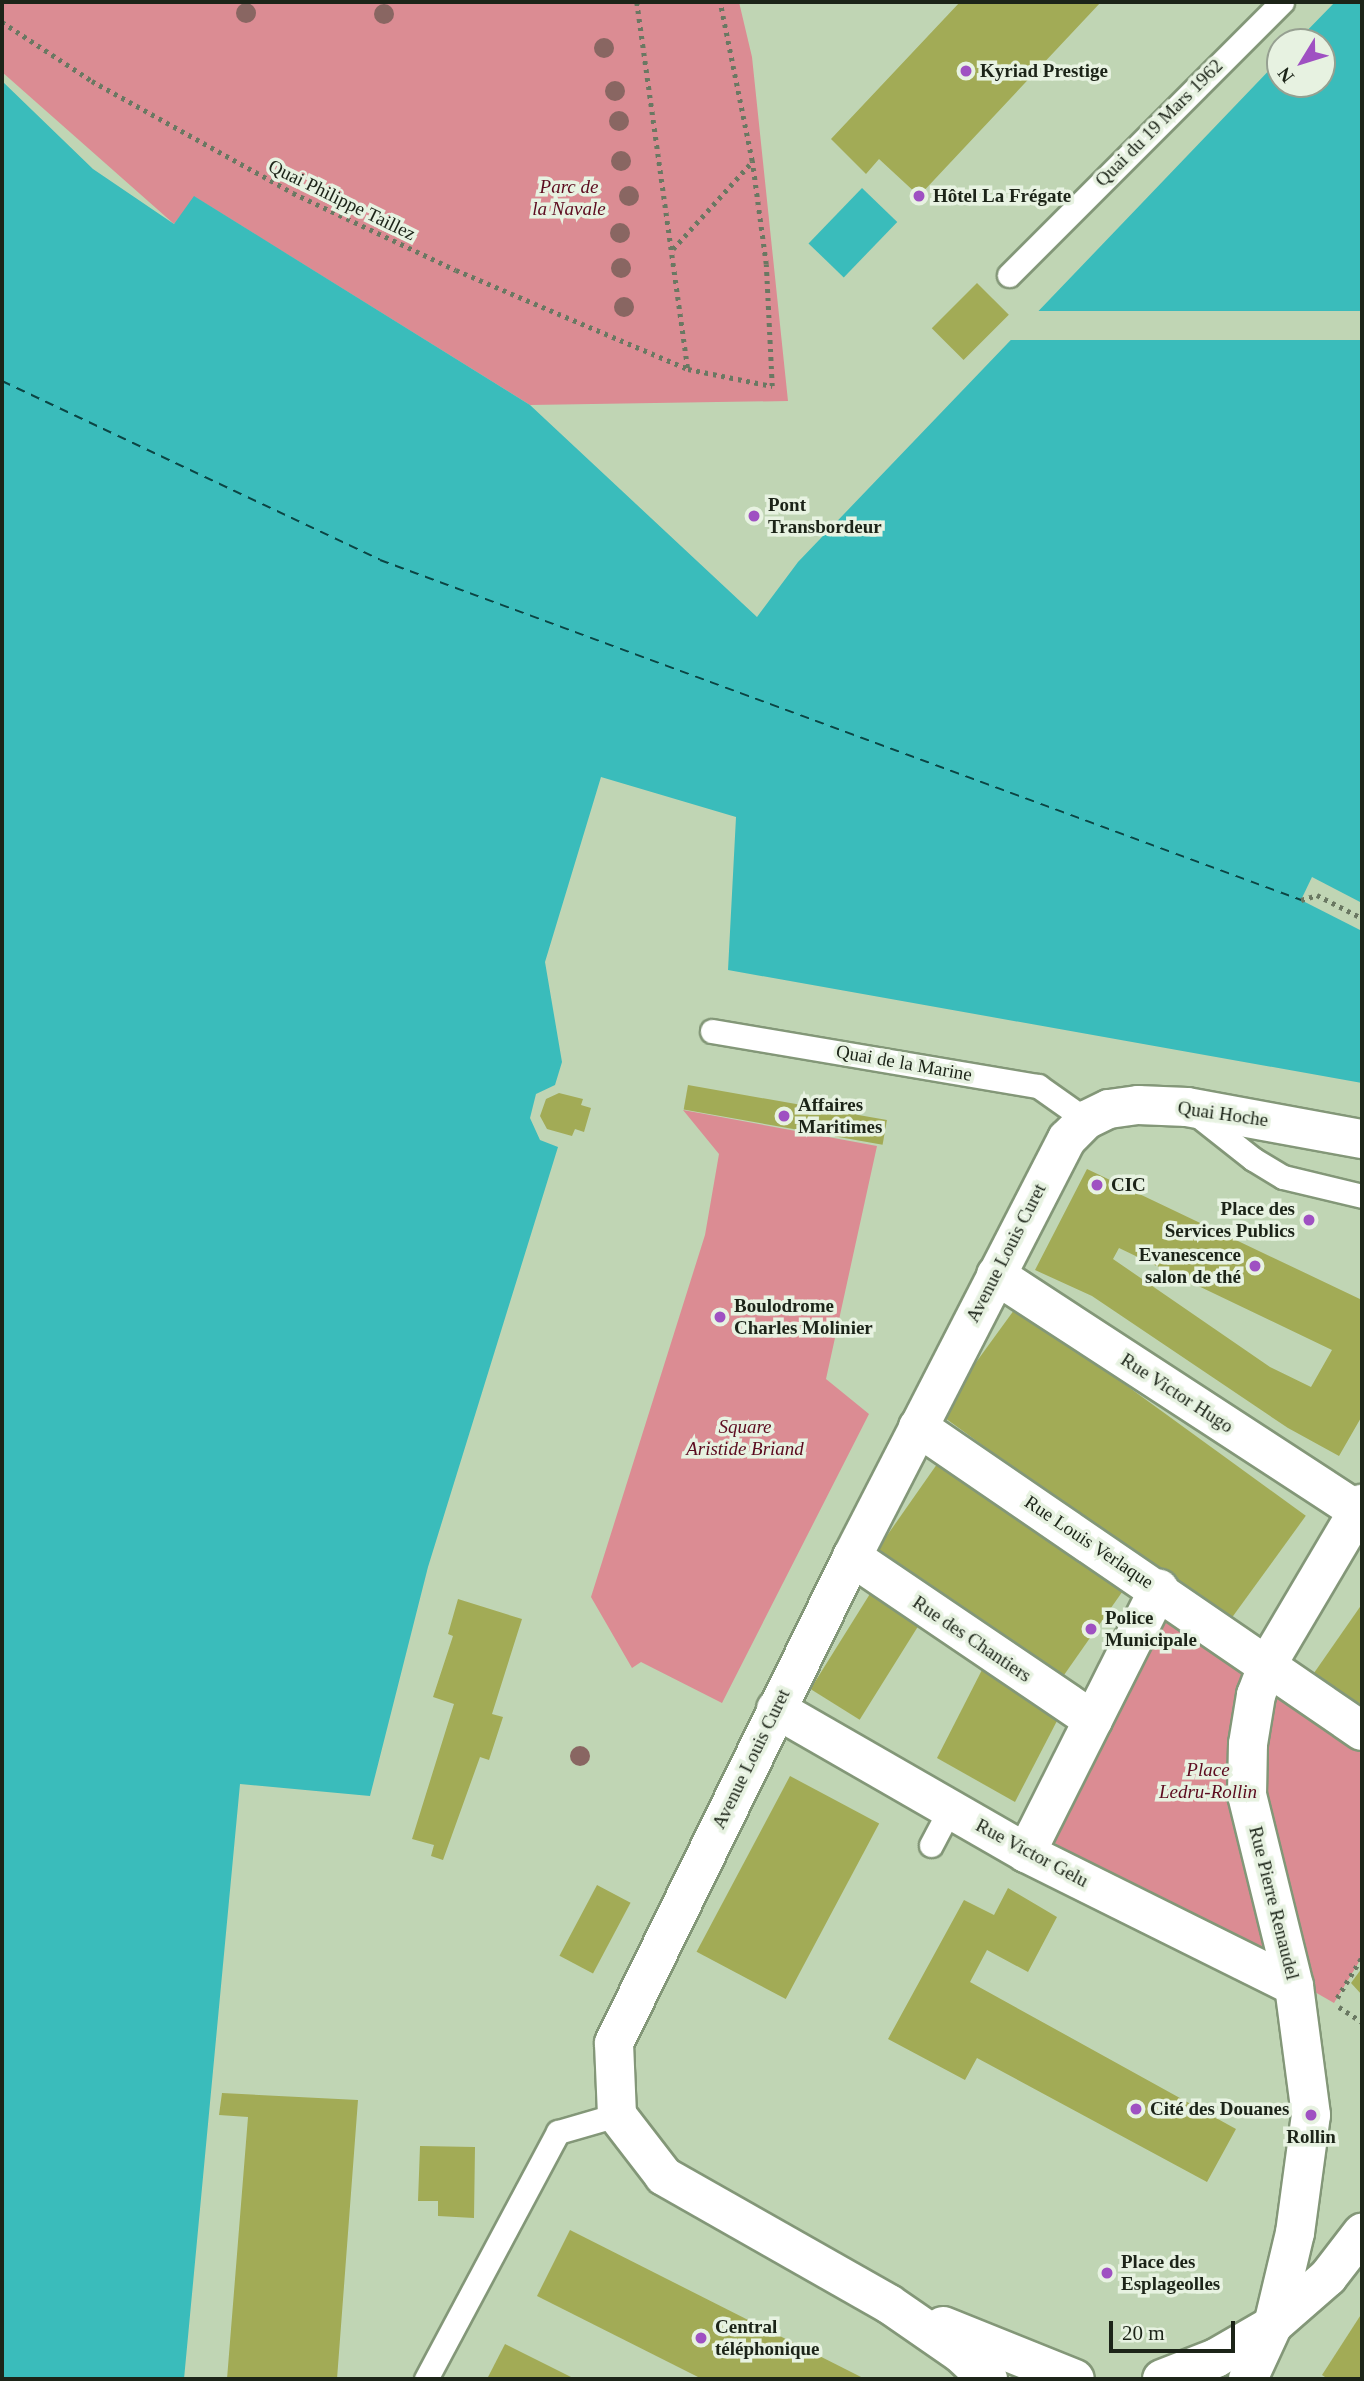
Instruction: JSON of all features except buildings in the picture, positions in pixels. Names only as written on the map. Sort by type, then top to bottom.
[{"type":"main road","name":"Quai Hoche","points":[[1086,1120],[1109,1109],[1187,1107],[1362,1139]]},
{"type":"main road","name":"Avenue Louis Curet","points":[[617,2115],[614,2043],[776,1709],[1053,1161],[1086,1120]]},
{"type":"main road","name":"Rue Victor Hugo","points":[[996,1275],[1358,1520]]},
{"type":"main road","name":"Rue Louis Verlaque","points":[[918,1427],[1268,1663],[1362,1731]]},
{"type":"main road","name":"Rue Pierre Renaudel","points":[[1273,2325],[1306,2178],[1311,2115],[1294,1986],[1247,1795],[1256,1695],[1268,1663],[1358,1520]]},
{"type":"main road","name":"Rue des Chantiers","points":[[852,1557],[1093,1720]]},
{"type":"main road","points":[[1026,1853],[1158,1589]]},
{"type":"main road","name":"Rue Victor Gelu","points":[[776,1709],[1026,1853],[1294,1986]]},
{"type":"main road","points":[[617,2115],[664,2176],[889,2304],[960,2353],[988,2379]]},
{"type":"main road","points":[[1162,2379],[1216,2358],[1273,2325],[1328,2277],[1362,2233]]},
{"type":"main road","points":[[889,2304],[1075,2379]]},
{"type":"main road","points":[[1248,2379],[1273,2325]]},
{"type":"lane","name":"Quai du 19 Mars 1962","points":[[1009,275],[1282,2]]},
{"type":"lane","name":"Quai de la Marine","points":[[712,1031],[1038,1086],[1086,1120]]},
{"type":"lane","points":[[1187,1107],[1253,1159],[1283,1177],[1362,1196]]},
{"type":"lane","points":[[931,1845],[950,1809]]},
{"type":"lane","points":[[426,2379],[558,2132],[617,2115]]},
{"type":"path","points":[[637,2],[688,369]]},
{"type":"path","points":[[672,249],[752,161],[720,2]]},
{"type":"path","name":"Quai Philippe Taillez","points":[[2,22],[92,81],[293,193],[456,270],[688,369],[772,386],[766,264],[752,161]]},
{"type":"path","points":[[1301,900],[1317,895],[1362,918]]},
{"type":"path","points":[[1362,1957],[1334,2003],[1362,2022]]},
{"type":"green space","name":"Parc de la Navale","points":[[2,2],[739,2],[752,57],[788,401],[530,405],[195,197],[174,224],[2,72]]},
{"type":"green space","name":"Square Aristide Briand","points":[[683,1110],[877,1146],[826,1379],[869,1414],[722,1703],[641,1662],[632,1668],[591,1597],[705,1235],[719,1154]]},
{"type":"green space","name":"Place Ledru-Rollin","points":[[1159,1589],[1362,1731],[1362,1957],[1334,2003],[1037,1833]]},
{"type":"water","points":[[1335,2],[1362,2],[1362,1083],[728,970],[736,817],[601,777],[545,962],[562,1062],[555,1085],[536,1094],[530,1118],[540,1140],[558,1147],[428,1567],[370,1796],[240,1784],[184,2379],[2,2379],[2,81],[93,169],[174,224],[194,196],[530,405],[757,617],[798,562],[1266,74],[1266,98],[1336,98],[1336,28],[1310,28]]},
{"type":"water","points":[[862,188],[897,222],[844,277],[809,243]]},
{"type":"pier","points":[[939,311],[1362,311],[1362,340],[939,340]]},
{"type":"pier","points":[[1312,877],[1362,903],[1362,931],[1301,900]]},
{"type":"ferry route","points":[[2,381],[380,560],[1301,900]]},
{"type":"place","name":"Kyriad Prestige","points":[[966,71]]},
{"type":"place","name":"Hôtel La Frégate","points":[[919,196]]},
{"type":"place","name":"Pont Transbordeur","points":[[754,516]]},
{"type":"place","name":"Affaires Maritimes","points":[[784,1116]]},
{"type":"place","name":"CIC","points":[[1097,1185]]},
{"type":"place","name":"Place des Services Publics","points":[[1309,1220]]},
{"type":"place","name":"Evanescence salon de thé","points":[[1255,1266]]},
{"type":"place","name":"Boulodrome Charles Molinier","points":[[720,1317]]},
{"type":"place","name":"Police Municipale","points":[[1091,1629]]},
{"type":"place","name":"Cité des Douanes","points":[[1136,2109]]},
{"type":"place","name":"Rollin","points":[[1311,2115]]},
{"type":"place","name":"Place des Esplageolles","points":[[1107,2273]]},
{"type":"place","name":"Central téléphonique","points":[[701,2338]]}]
